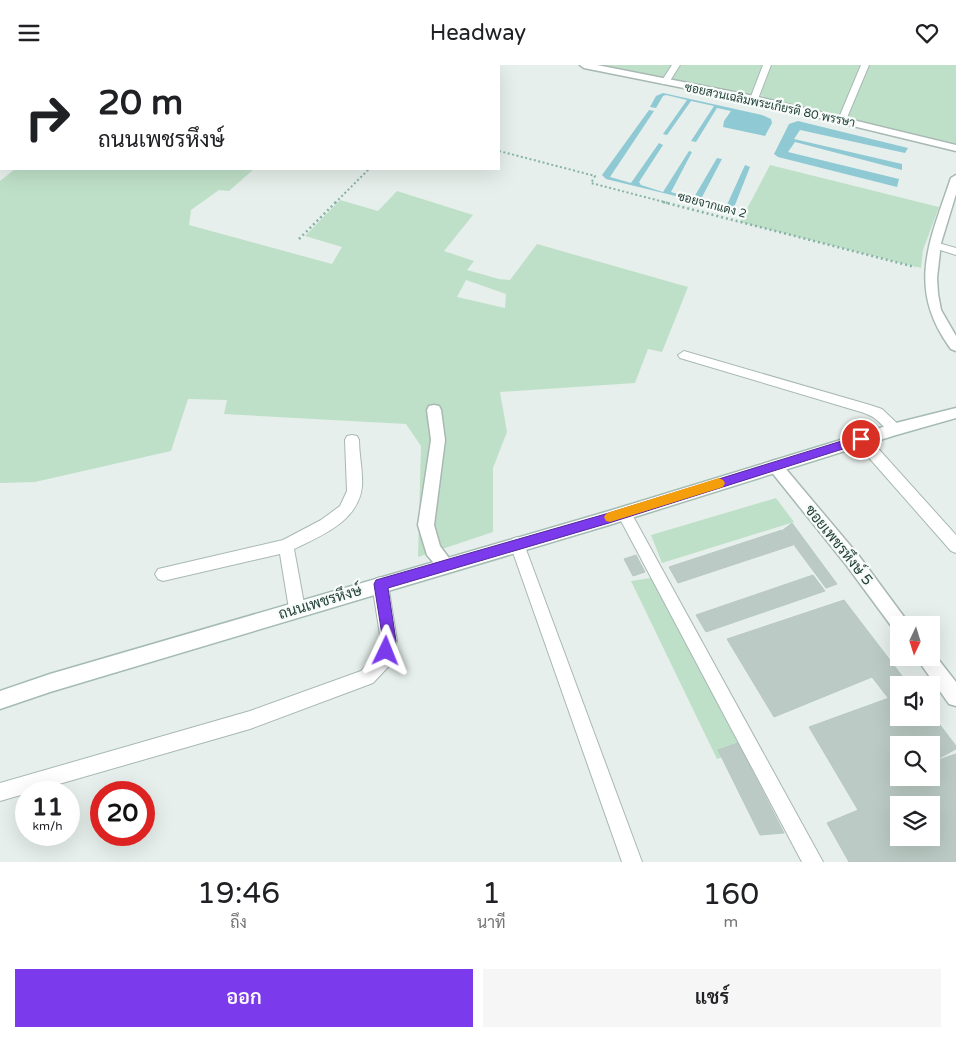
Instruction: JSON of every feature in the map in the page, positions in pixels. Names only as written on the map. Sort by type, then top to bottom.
[{"type":"street","name":"ซอยสวนเฉลิมพระเกียรติ 80 พรรษา","points":[[584,65],[754,99],[956,148]]},
{"type":"street","points":[[955,182],[935,245],[932,271],[934,309],[956,347]]},
{"type":"street","points":[[434,410],[438,440],[426,525],[433,550],[446,565]]},
{"type":"street","name":"ถนนเพชรหึงษ์","points":[[0,700],[50,683],[380,584],[624,513],[861,439],[956,413]]},
{"type":"street","name":"ซอยเพชรหึงษ์ 5","points":[[775,466],[853,561],[894,616]]},
{"type":"street","points":[[933,666],[956,697]]},
{"type":"lane","points":[[665,82],[676,65]]},
{"type":"lane","points":[[754,99],[767,65]]},
{"type":"lane","points":[[842,120],[865,65]]},
{"type":"lane","points":[[935,245],[956,252]]},
{"type":"lane","points":[[684,355],[865,407],[877,413],[896,429]]},
{"type":"lane","points":[[861,439],[956,546]]},
{"type":"lane","points":[[163,574],[286,545],[319,530],[335,519],[346,508],[354,492],[352,440]]},
{"type":"lane","points":[[624,513],[813,862]]},
{"type":"lane","points":[[517,544],[632,862]]},
{"type":"lane","points":[[286,545],[297,609]]},
{"type":"lane","points":[[0,792],[250,719],[367,677],[383,660],[390,641],[380,584]]},
{"type":"path","name":"ซอยจากแดง 2","points":[[500,151],[595,176],[591,183],[932,271]]},
{"type":"path","points":[[299,239],[369,170]]},
{"type":"green space","points":[[597,65],[956,65],[956,144],[761,98],[764,96]]},
{"type":"green space","points":[[770,165],[939,207],[923,250],[921,268],[740,222]]},
{"type":"green space","points":[[14,170],[253,170],[229,191],[219,190],[191,210],[189,225],[332,264],[342,247],[305,236],[340,200],[378,211],[397,191],[473,215],[444,251],[474,261],[467,270],[499,279],[510,280],[537,244],[688,287],[662,352],[648,349],[635,383],[500,392],[507,432],[493,468],[493,532],[418,557],[421,446],[406,424],[224,414],[227,400],[188,399],[171,451],[35,482],[0,483],[0,181]],"holes":[[[466,280],[506,294],[505,308],[457,297]]]},
{"type":"green space","points":[[776,498],[794,522],[662,563],[651,535]]},
{"type":"green space","points":[[651,578],[746,749],[717,759],[631,581]]},
{"type":"water","points":[[663,93],[762,115],[771,119],[772,123],[765,136],[723,127],[724,121],[731,111],[717,108],[696,142],[691,141],[714,106],[691,101],[667,135],[663,134],[687,100],[666,95],[663,96],[656,108],[650,107],[656,96]]},
{"type":"water","points":[[649,110],[654,111],[610,177],[631,183],[659,143],[663,145],[639,182],[641,185],[663,192],[689,151],[692,152],[671,192],[693,199],[717,158],[722,159],[700,201],[726,207],[745,165],[750,167],[733,210],[606,179],[602,175]]},
{"type":"water","points":[[798,121],[908,148],[905,153],[800,130],[794,139],[902,164],[902,170],[795,142],[788,152],[899,179],[897,187],[778,157],[774,154],[789,124]]},
{"type":"building","points":[[792,523],[837,584],[826,588],[783,530]]},
{"type":"building","points":[[782,530],[793,545],[678,583],[669,567]]},
{"type":"building","points":[[636,555],[645,572],[633,576],[624,559]]},
{"type":"building","points":[[813,575],[825,591],[706,632],[696,615]]},
{"type":"building","points":[[844,600],[890,660],[890,666],[894,666],[902,676],[890,676],[890,700],[872,677],[774,717],[727,639]]},
{"type":"building","points":[[889,698],[890,726],[908,726],[915,736],[890,736],[890,786],[940,786],[940,759],[956,754],[956,862],[849,862],[827,823],[858,810],[809,727]]},
{"type":"building","points":[[940,725],[956,746],[956,749],[940,758],[940,736],[915,736],[908,726]]},
{"type":"building","points":[[738,743],[784,833],[760,835],[718,750]]},
{"type":"slow traffic","points":[[610,517],[719,483]]},
{"type":"route","points":[[386,651],[390,641],[380,584],[609,518],[861,439]]}]
